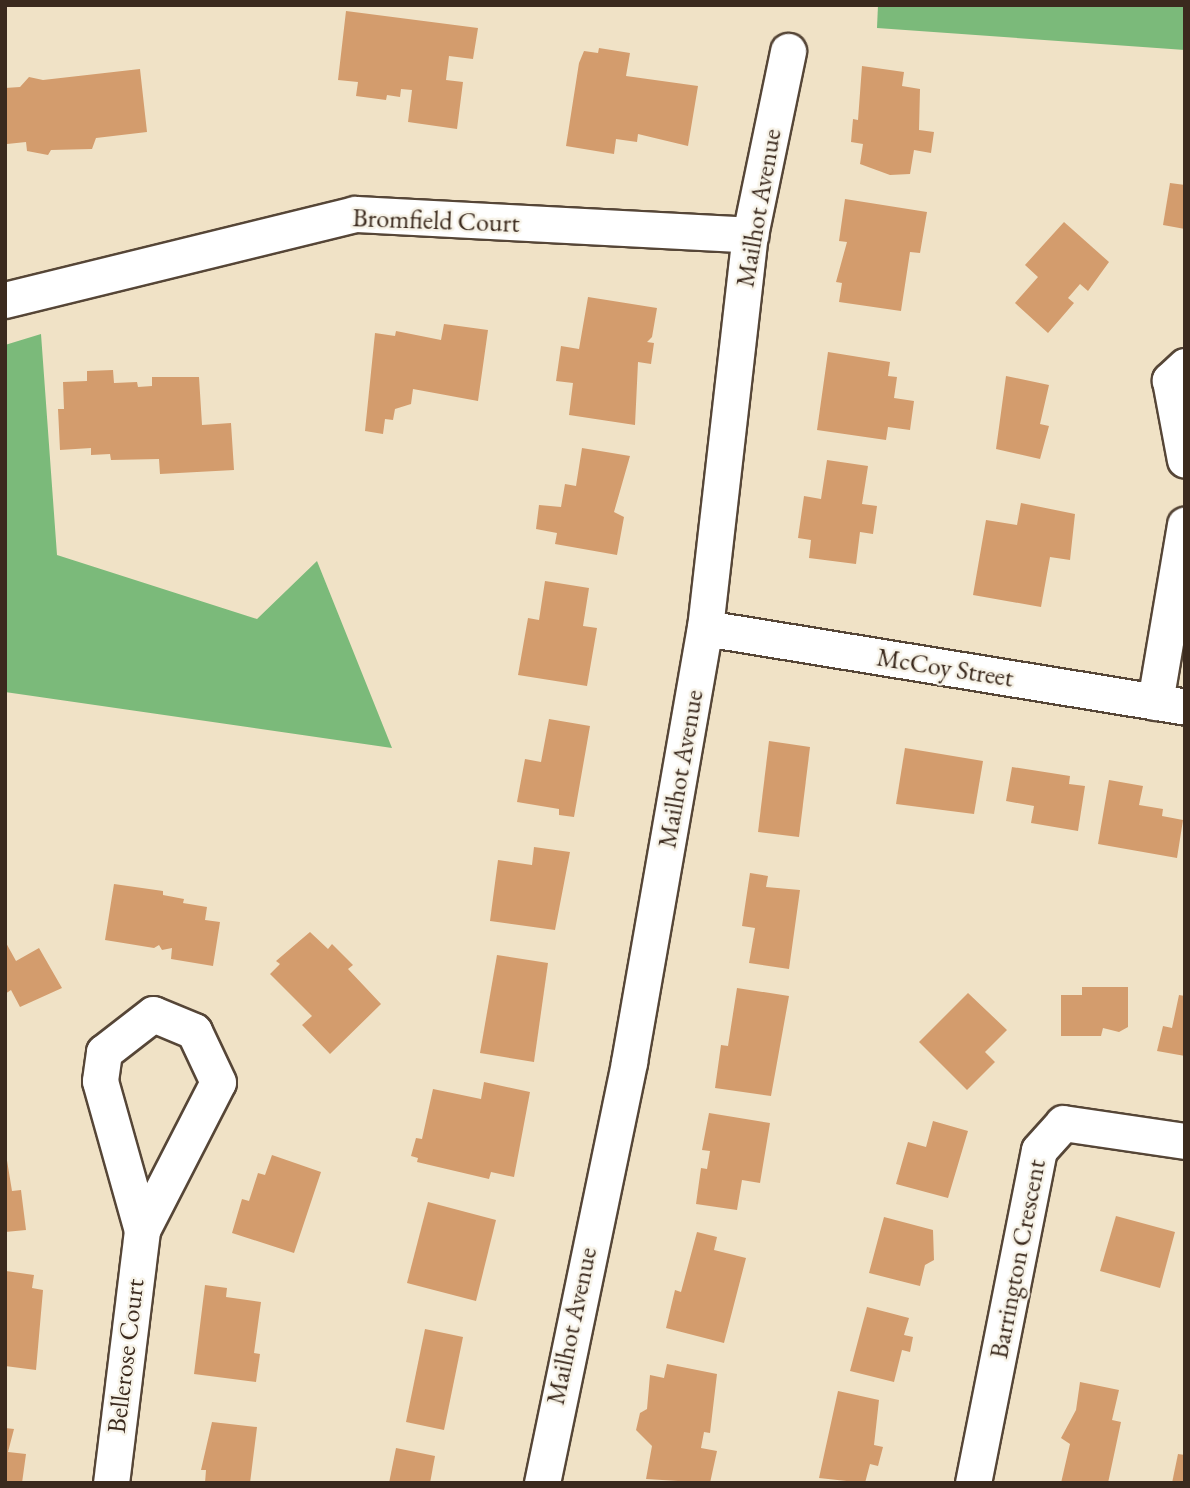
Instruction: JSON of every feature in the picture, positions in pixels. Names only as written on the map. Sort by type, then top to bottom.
[{"type":"street","name":"Mailhot Avenue","points":[[542,1483],[629,1062],[705,628],[750,235],[788,51]]},
{"type":"street","name":"Bromfield Court","points":[[5,300],[355,214],[750,235]]},
{"type":"street","points":[[1185,366],[1170,380],[1185,460]]},
{"type":"street","points":[[1170,705],[1185,525]]},
{"type":"street","name":"McCoy Street","points":[[705,628],[1170,705]]},
{"type":"street","name":"Bellerose Court","points":[[111,1483],[142,1230],[218,1082],[194,1031],[153,1014],[104,1052],[100,1081],[142,1230]]},
{"type":"street","name":"Barrington Crescent","points":[[973,1483],[1039,1150],[1063,1123],[1185,1141]]},
{"type":"green space","points":[[878,5],[1185,5],[1185,50],[877,28]]},
{"type":"green space","points":[[41,334],[57,555],[257,619],[317,561],[392,748],[5,692],[5,345]]},
{"type":"building","points":[[346,11],[478,28],[473,59],[449,56],[446,80],[463,82],[457,129],[408,122],[412,90],[401,89],[400,97],[387,95],[386,100],[356,96],[358,82],[338,80]]},
{"type":"building","points":[[599,48],[630,53],[626,76],[698,86],[688,146],[638,134],[637,142],[616,139],[614,154],[566,146],[579,63],[584,51],[598,53]]},
{"type":"building","points":[[862,66],[904,72],[902,86],[920,89],[919,130],[934,132],[931,153],[914,150],[910,174],[890,175],[860,164],[863,144],[851,142],[853,119],[858,120]]},
{"type":"building","points":[[140,69],[147,132],[96,138],[92,149],[51,150],[48,155],[27,151],[26,142],[7,144],[5,88],[20,87],[29,77],[43,80]]},
{"type":"building","points":[[1170,183],[1185,185],[1185,229],[1163,225]]},
{"type":"building","points":[[845,199],[927,212],[920,253],[910,252],[901,311],[839,302],[842,283],[836,282],[847,242],[839,241]]},
{"type":"building","points":[[1064,222],[1109,262],[1088,291],[1080,284],[1068,298],[1074,303],[1048,333],[1015,303],[1038,277],[1025,265]]},
{"type":"building","points":[[588,297],[657,308],[652,337],[647,342],[654,343],[651,364],[638,362],[635,425],[569,415],[573,383],[556,381],[561,346],[579,349]]},
{"type":"building","points":[[444,324],[488,330],[478,401],[413,389],[411,404],[395,409],[393,420],[385,419],[383,434],[365,431],[375,333],[395,336],[396,331],[441,340]]},
{"type":"building","points":[[828,352],[890,362],[888,376],[897,377],[894,398],[914,401],[910,430],[888,427],[886,440],[817,430]]},
{"type":"building","points":[[113,370],[114,383],[137,382],[138,387],[152,386],[152,377],[199,377],[202,425],[231,423],[234,470],[160,474],[159,459],[111,460],[110,454],[91,455],[91,448],[60,450],[58,409],[64,409],[63,382],[87,381],[87,371]]},
{"type":"building","points":[[1006,376],[1049,385],[1040,424],[1049,426],[1040,459],[996,449]]},
{"type":"building","points":[[582,448],[630,456],[614,512],[624,517],[617,555],[555,544],[557,533],[536,529],[539,505],[561,507],[565,484],[576,486]]},
{"type":"building","points":[[827,460],[868,466],[862,504],[877,506],[873,534],[860,532],[856,564],[809,558],[811,540],[798,538],[804,496],[821,499]]},
{"type":"building","points":[[1021,503],[1075,514],[1070,560],[1050,557],[1041,607],[973,595],[986,520],[1017,525]]},
{"type":"building","points":[[545,581],[589,588],[583,626],[597,628],[587,686],[518,675],[528,618],[539,620]]},
{"type":"building","points":[[549,719],[590,726],[574,817],[559,815],[559,809],[517,802],[525,759],[541,762]]},
{"type":"building","points":[[769,741],[810,747],[799,837],[758,832]]},
{"type":"building","points":[[905,748],[983,761],[974,814],[896,804]]},
{"type":"building","points":[[1012,767],[1070,776],[1069,784],[1085,786],[1078,831],[1031,823],[1034,806],[1006,801]]},
{"type":"building","points":[[1109,780],[1143,786],[1139,805],[1163,809],[1162,816],[1183,820],[1177,858],[1098,844]]},
{"type":"building","points":[[534,847],[570,852],[555,930],[490,921],[498,860],[532,865]]},
{"type":"building","points":[[750,873],[768,876],[766,887],[800,890],[789,969],[749,963],[755,928],[742,926]]},
{"type":"building","points":[[114,884],[163,891],[163,895],[184,899],[183,903],[207,907],[205,920],[220,922],[213,966],[171,959],[172,948],[162,950],[159,945],[154,948],[105,940]]},
{"type":"building","points":[[310,932],[328,949],[332,944],[353,965],[348,969],[381,1004],[330,1054],[302,1025],[312,1016],[270,974],[280,964],[276,961]]},
{"type":"building","points":[[5,941],[16,961],[39,948],[62,988],[20,1007],[11,990],[5,994]]},
{"type":"building","points":[[497,955],[548,963],[534,1062],[480,1053]]},
{"type":"building","points":[[1082,987],[1128,987],[1128,1027],[1119,1032],[1103,1028],[1101,1036],[1061,1036],[1061,995],[1082,995]]},
{"type":"building","points":[[737,988],[789,996],[771,1096],[715,1088],[721,1045],[728,1046]]},
{"type":"building","points":[[968,993],[1007,1030],[985,1052],[995,1062],[967,1090],[919,1042]]},
{"type":"building","points":[[1179,995],[1185,996],[1185,1056],[1157,1051],[1163,1026],[1172,1028]]},
{"type":"building","points":[[484,1082],[530,1092],[514,1177],[491,1172],[489,1179],[417,1162],[418,1158],[411,1156],[416,1138],[422,1139],[433,1089],[481,1099]]},
{"type":"building","points":[[709,1113],[770,1123],[760,1183],[742,1180],[737,1210],[696,1204],[701,1168],[707,1169],[710,1151],[702,1150]]},
{"type":"building","points":[[933,1121],[968,1131],[948,1198],[896,1184],[908,1142],[926,1147]]},
{"type":"building","points":[[5,1148],[12,1191],[21,1190],[26,1230],[5,1232]]},
{"type":"building","points":[[272,1155],[321,1172],[294,1253],[232,1233],[242,1199],[249,1201],[258,1173],[265,1175]]},
{"type":"building","points":[[428,1202],[496,1220],[476,1301],[407,1283]]},
{"type":"building","points":[[1116,1216],[1175,1232],[1160,1288],[1100,1271]]},
{"type":"building","points":[[884,1217],[933,1230],[934,1260],[925,1265],[920,1286],[869,1273]]},
{"type":"building","points":[[697,1232],[717,1237],[714,1250],[746,1258],[724,1343],[666,1328],[675,1290],[681,1292]]},
{"type":"building","points":[[6,1271],[34,1275],[32,1288],[43,1290],[36,1370],[5,1366]]},
{"type":"building","points":[[205,1285],[227,1288],[226,1297],[261,1302],[254,1353],[260,1354],[256,1382],[194,1374]]},
{"type":"building","points":[[867,1307],[909,1318],[904,1335],[913,1337],[910,1352],[902,1350],[894,1382],[850,1371]]},
{"type":"building","points":[[425,1329],[463,1337],[444,1430],[406,1422]]},
{"type":"building","points":[[667,1364],[717,1374],[710,1433],[704,1432],[701,1448],[717,1451],[710,1483],[646,1479],[652,1446],[636,1430],[640,1413],[647,1409],[650,1375],[664,1378]]},
{"type":"building","points":[[1080,1382],[1119,1390],[1112,1420],[1121,1422],[1108,1483],[1061,1483],[1070,1444],[1061,1438],[1076,1410]]},
{"type":"building","points":[[838,1391],[879,1400],[874,1445],[883,1447],[878,1466],[870,1464],[865,1483],[819,1478]]},
{"type":"building","points":[[212,1422],[257,1427],[250,1483],[205,1483],[206,1470],[201,1470]]},
{"type":"building","points":[[5,1428],[14,1429],[8,1452],[26,1454],[22,1483],[5,1483]]},
{"type":"building","points":[[396,1448],[435,1456],[430,1483],[389,1483]]},
{"type":"building","points":[[1178,1454],[1185,1455],[1185,1483],[1172,1483]]}]
